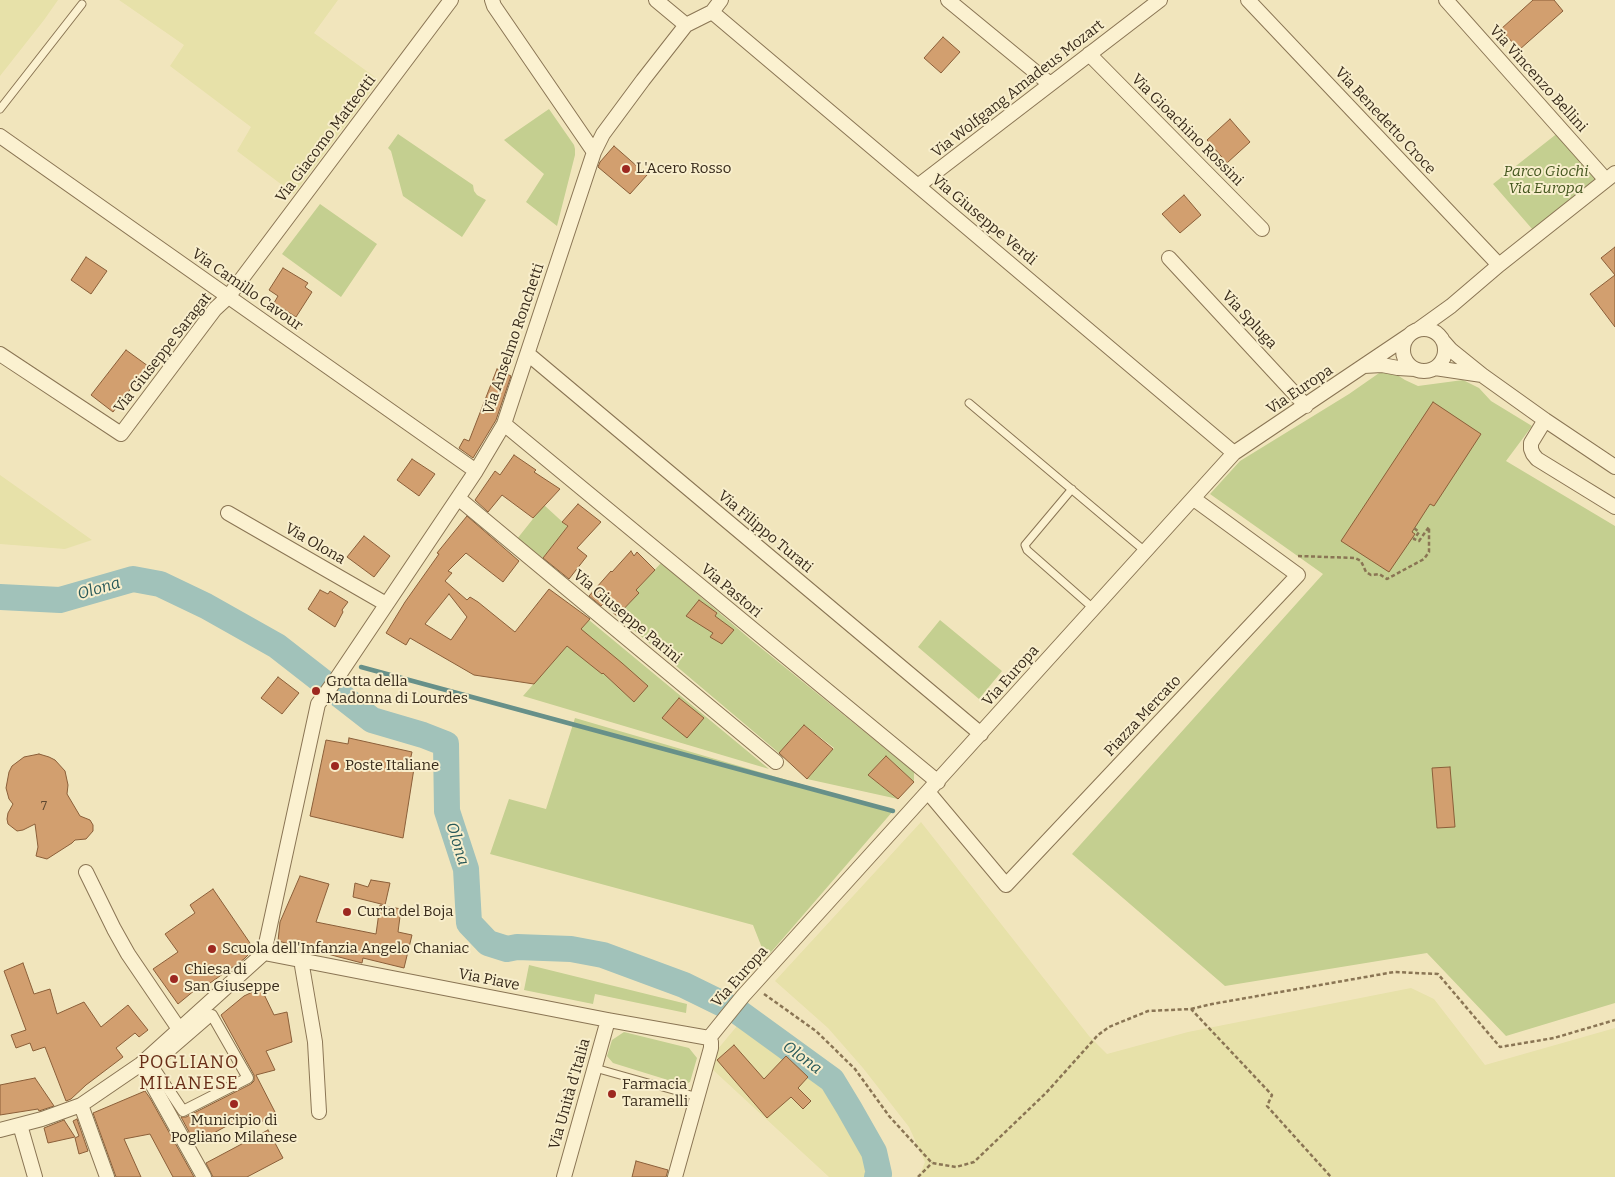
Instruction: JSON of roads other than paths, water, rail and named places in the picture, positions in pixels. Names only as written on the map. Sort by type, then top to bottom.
[{"type":"street","name":"Via Giacomo Matteotti","points":[[228,297],[451,0]]},
{"type":"street","points":[[492,0],[494,6],[594,152]]},
{"type":"street","points":[[656,0],[686,25]]},
{"type":"street","points":[[712,12],[721,0]]},
{"type":"street","points":[[948,0],[1050,84]]},
{"type":"street","name":"Via Wolfgang Amadeus Mozart","points":[[919,185],[1160,0]]},
{"type":"street","name":"Via Benedetto Croce","points":[[1248,0],[1499,265]]},
{"type":"street","name":"Via Vincenzo Bellini","points":[[1446,0],[1611,177]]},
{"type":"street","name":"Via Anselmo Ronchetti","points":[[264,953],[318,704],[476,471],[504,424],[594,152],[604,134],[686,25],[712,12]]},
{"type":"street","name":"Via Giuseppe Verdi","points":[[712,12],[1234,453]]},
{"type":"street","name":"Via Gioachino Rossini","points":[[1089,54],[1262,229]]},
{"type":"street","name":"Via Camillo Cavour","points":[[0,136],[476,471]]},
{"type":"street","name":"Via Europa","points":[[709,1038],[748,991],[1234,453],[1452,306],[1499,265],[1611,177]]},
{"type":"street","name":"Via Spluga","points":[[1169,258],[1306,406]]},
{"type":"street","name":"Via Giuseppe Saragat","points":[[0,354],[121,434],[215,309],[228,297]]},
{"type":"street","points":[[1435,368],[1444,358],[1443,339],[1452,306]]},
{"type":"street","points":[[1416,369],[1406,360],[1403,348],[1414,332],[1432,330],[1443,339],[1451,350],[1482,375],[1615,467]]},
{"type":"street","name":"Via Filippo Turati","points":[[528,354],[981,734]]},
{"type":"street","points":[[1363,366],[1382,365],[1428,370],[1435,368],[1482,375]]},
{"type":"street","points":[[1545,420],[1531,443],[1533,454],[1615,508]]},
{"type":"street","name":"Via Pastori","points":[[504,424],[933,787]]},
{"type":"street","name":"Via Giuseppe Parini","points":[[458,498],[776,762]]},
{"type":"street","name":"Piazza Mercato","points":[[933,787],[1006,885],[1298,575],[1194,499]]},
{"type":"street","name":"Via Olona","points":[[228,513],[386,604]]},
{"type":"street","points":[[86,872],[128,954],[179,1029]]},
{"type":"street","points":[[147,1065],[179,1029],[264,953]]},
{"type":"street","name":"Via Piave","points":[[264,953],[709,1038]]},
{"type":"street","points":[[301,960],[315,1042],[318,1112]]},
{"type":"street","points":[[0,1130],[42,1119],[81,1104],[147,1065],[212,1015],[248,1078],[183,1111],[147,1065]]},
{"type":"street","name":"Via Unità d'Italia","points":[[564,1177],[608,1020]]},
{"type":"street","points":[[675,1177],[710,1048],[711,1042],[709,1038]]},
{"type":"street","points":[[147,1065],[204,1177]]},
{"type":"street","points":[[81,1104],[106,1177]]},
{"type":"street","points":[[20,1125],[35,1177]]},
{"type":"lane","points":[[0,109],[82,4]]},
{"type":"lane","points":[[969,402],[1146,552]]},
{"type":"lane","points":[[1072,489],[1026,541],[1025,545],[1027,550],[1094,609]]},
{"type":"lane","points":[[594,1068],[698,1097]]},
{"type":"waterway","name":"Olona","points":[[0,597],[60,600],[133,579],[160,584],[206,606],[277,646],[372,720],[446,744],[447,811],[466,869],[469,923],[488,943],[507,949],[517,947],[571,949],[603,955],[684,985],[737,1011],[832,1080],[874,1152],[879,1174],[877,1177]]},
{"type":"waterway","points":[[361,667],[893,811]]},
{"type":"place","name":"L'Acero Rosso","points":[[626,169]]},
{"type":"place","name":"Grotta della Madonna di Lourdes","points":[[316,691]]},
{"type":"place","name":"Poste Italiane","points":[[335,766]]},
{"type":"place","name":"Curta del Boja","points":[[347,912]]},
{"type":"place","name":"Scuola dell'Infanzia Angelo Chaniac","points":[[212,949]]},
{"type":"place","name":"Chiesa di San Giuseppe","points":[[174,979]]},
{"type":"place","name":"Farmacia Taramelli","points":[[612,1094]]},
{"type":"place","name":"Municipio di Pogliano Milanese","points":[[234,1104]]},
{"type":"district","name":"POGLIANO MILANESE","points":[[189,1073]]},
{"type":"park label","name":"Parco Giochi Via Europa","points":[[1546,180]]}]
